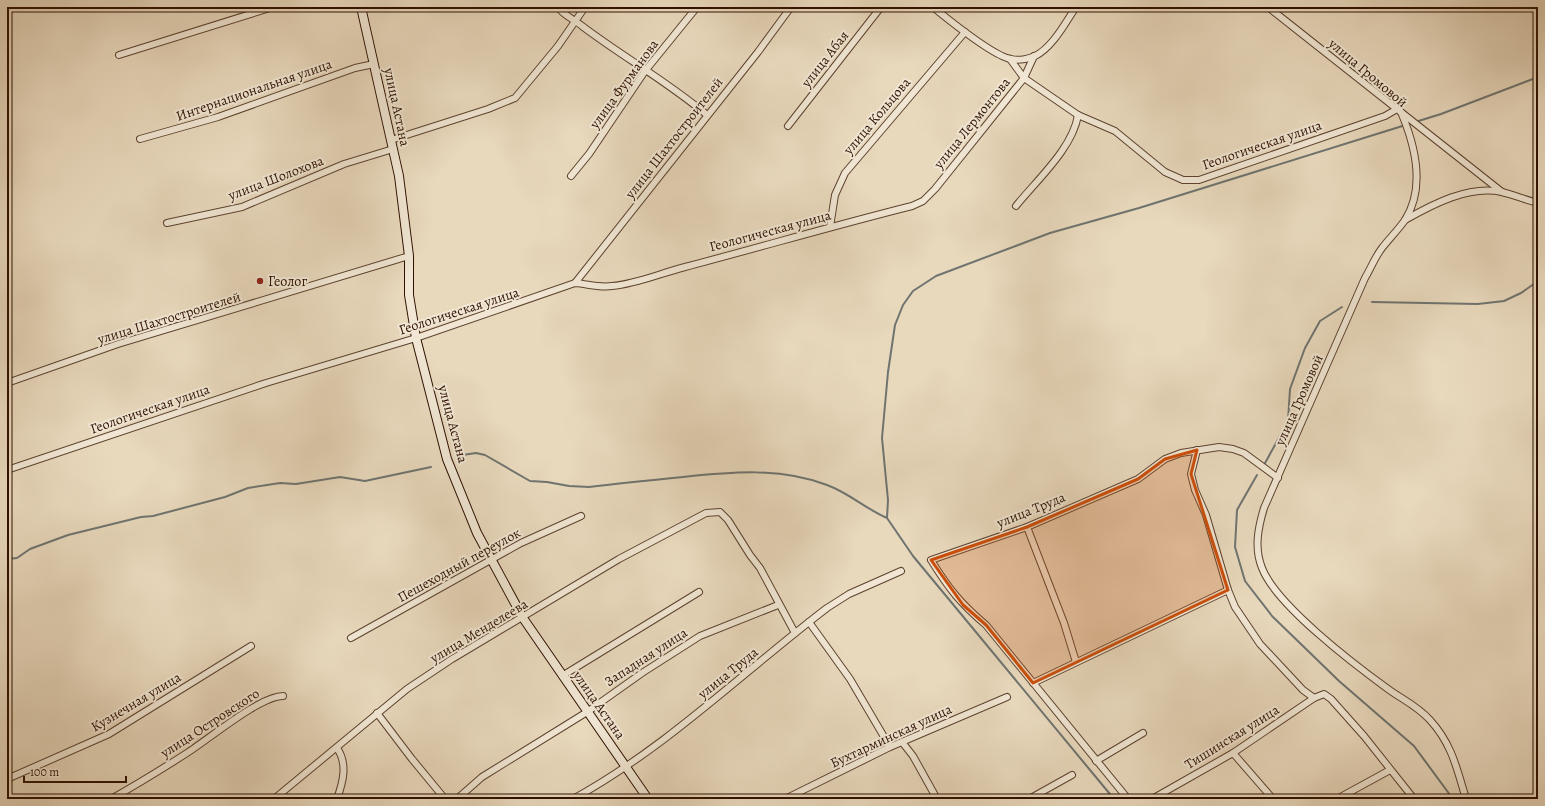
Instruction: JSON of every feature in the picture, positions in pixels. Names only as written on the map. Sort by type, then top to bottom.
[{"type":"street","points":[[120,55],[264,8],[273,7]]},
{"type":"street","name":"улица Астана","points":[[361,7],[393,149],[406,221],[409,256],[409,295],[416,338],[447,459],[477,532],[523,618],[648,799]]},
{"type":"street","points":[[558,7],[561,12],[576,21],[608,46],[645,71],[673,87],[707,115]]},
{"type":"street","points":[[391,140],[488,109],[515,98],[558,46],[585,7]]},
{"type":"street","name":"улица Фурманова","points":[[571,176],[589,154],[645,71],[697,7]]},
{"type":"street","name":"улица Шахтостроителей","points":[[575,283],[758,52],[791,7]]},
{"type":"street","name":"улица Абая","points":[[788,126],[881,7]]},
{"type":"street","points":[[932,7],[996,53],[1010,59]]},
{"type":"street","name":"улица Лермонтова","points":[[1010,59],[1020,60],[1034,56],[1047,47],[1076,7]]},
{"type":"street","name":"улица Громовой","points":[[1268,7],[1399,110],[1413,145],[1417,178],[1413,204],[1405,220],[1381,249],[1365,278],[1264,508],[1258,531],[1258,551],[1262,567],[1268,579],[1286,602],[1323,637],[1390,690],[1409,700],[1429,719],[1447,742],[1457,768],[1466,799]]},
{"type":"street","name":"улица Кольцова","points":[[830,227],[834,195],[845,173],[965,32]]},
{"type":"street","name":"улица Лермонтова","points":[[923,201],[1024,78],[1034,56]]},
{"type":"street","name":"Геологическая улица","points":[[1010,59],[1024,78],[1078,115],[1115,132],[1165,172],[1183,180],[1199,180],[1399,110]]},
{"type":"street","name":"Интернациональная улица","points":[[140,139],[218,117],[355,68],[374,64]]},
{"type":"street","points":[[1399,110],[1502,192]]},
{"type":"street","points":[[1016,206],[1060,152],[1073,133],[1078,115]]},
{"type":"street","name":"улица Шолохова","points":[[167,223],[242,207],[344,164],[393,149]]},
{"type":"street","points":[[1405,220],[1432,206],[1458,196],[1481,191],[1502,192],[1538,203]]},
{"type":"street","name":"Геологическая улица","points":[[7,470],[266,382],[416,338],[575,283],[597,287],[624,284],[678,268],[771,245],[830,227],[912,206],[923,201]]},
{"type":"street","name":"улица Шахтостроителей","points":[[7,384],[118,344],[409,256]]},
{"type":"street","name":"улица Труда","points":[[1033,683],[986,625],[962,605],[949,589],[931,560],[1027,527],[1138,479],[1165,459],[1181,453],[1219,447],[1233,449],[1244,453],[1278,478]]},
{"type":"street","points":[[1197,450],[1191,474],[1195,490],[1206,515],[1221,561],[1228,590],[1235,607],[1260,644],[1303,690],[1314,698]]},
{"type":"street","name":"улица Менделеева","points":[[274,799],[407,689],[452,659],[510,624],[523,618],[619,559],[706,513],[720,512],[728,520],[760,568],[778,604]]},
{"type":"street","name":"Пешеходный переулок","points":[[351,638],[522,543],[581,516]]},
{"type":"street","points":[[1027,527],[1064,623],[1076,662]]},
{"type":"street","name":"улица Труда","points":[[573,799],[626,766],[694,716],[794,633],[849,594],[901,571]]},
{"type":"street","points":[[1128,799],[1096,762],[1033,683],[1228,590]]},
{"type":"street","points":[[562,676],[699,592]]},
{"type":"street","points":[[778,604],[794,633]]},
{"type":"street","name":"Западная улица","points":[[457,799],[482,777],[587,712],[642,672],[700,636],[778,604]]},
{"type":"street","points":[[809,622],[850,680],[890,747]]},
{"type":"street","name":"Кузнечная улица","points":[[7,779],[109,734],[251,646]]},
{"type":"street","name":"Тишинская улица","points":[[1152,799],[1233,753],[1314,698],[1324,694],[1331,699],[1364,736],[1390,770]]},
{"type":"street","name":"улица Островского","points":[[110,799],[187,754],[256,706],[275,696],[283,696]]},
{"type":"street","name":"Бухтарминская улица","points":[[785,799],[890,747],[1007,696]]},
{"type":"street","points":[[377,713],[445,799]]},
{"type":"street","points":[[1096,762],[1143,734]]},
{"type":"street","points":[[902,742],[913,756],[937,799]]},
{"type":"street","points":[[337,748],[344,764],[342,785],[337,799]]},
{"type":"street","points":[[1233,753],[1273,799]]},
{"type":"street","points":[[1337,799],[1390,770],[1414,799]]},
{"type":"street","points":[[1029,799],[1072,775]]},
{"type":"highlighted area","points":[[1197,450],[1191,474],[1228,590],[1033,683],[986,625],[963,605],[931,560],[1027,527],[1138,479],[1165,459]]},
{"type":"waterway","points":[[1114,799],[913,556],[887,518],[888,500],[882,438],[888,372],[895,325],[903,305],[913,291],[936,276],[1050,233],[1139,208],[1441,114],[1538,77]]},
{"type":"waterway","points":[[1372,302],[1478,304],[1504,301],[1521,293],[1538,281]]},
{"type":"waterway","points":[[1264,465],[1288,421],[1290,389],[1305,348],[1320,321],[1342,307]]},
{"type":"waterway","points":[[456,456],[476,453],[485,455],[530,481],[569,486],[589,487],[701,475],[755,472],[791,475],[809,479],[835,488],[887,518]]},
{"type":"waterway","points":[[7,559],[17,558],[30,549],[68,535],[141,517],[153,516],[225,497],[248,488],[280,483],[296,484],[340,477],[365,481],[431,467]]},
{"type":"waterway","points":[[1257,475],[1237,510],[1235,547],[1245,581],[1272,616],[1339,681],[1414,746],[1453,799]]},
{"type":"place","name":"Геолог","points":[[260,281]]}]
